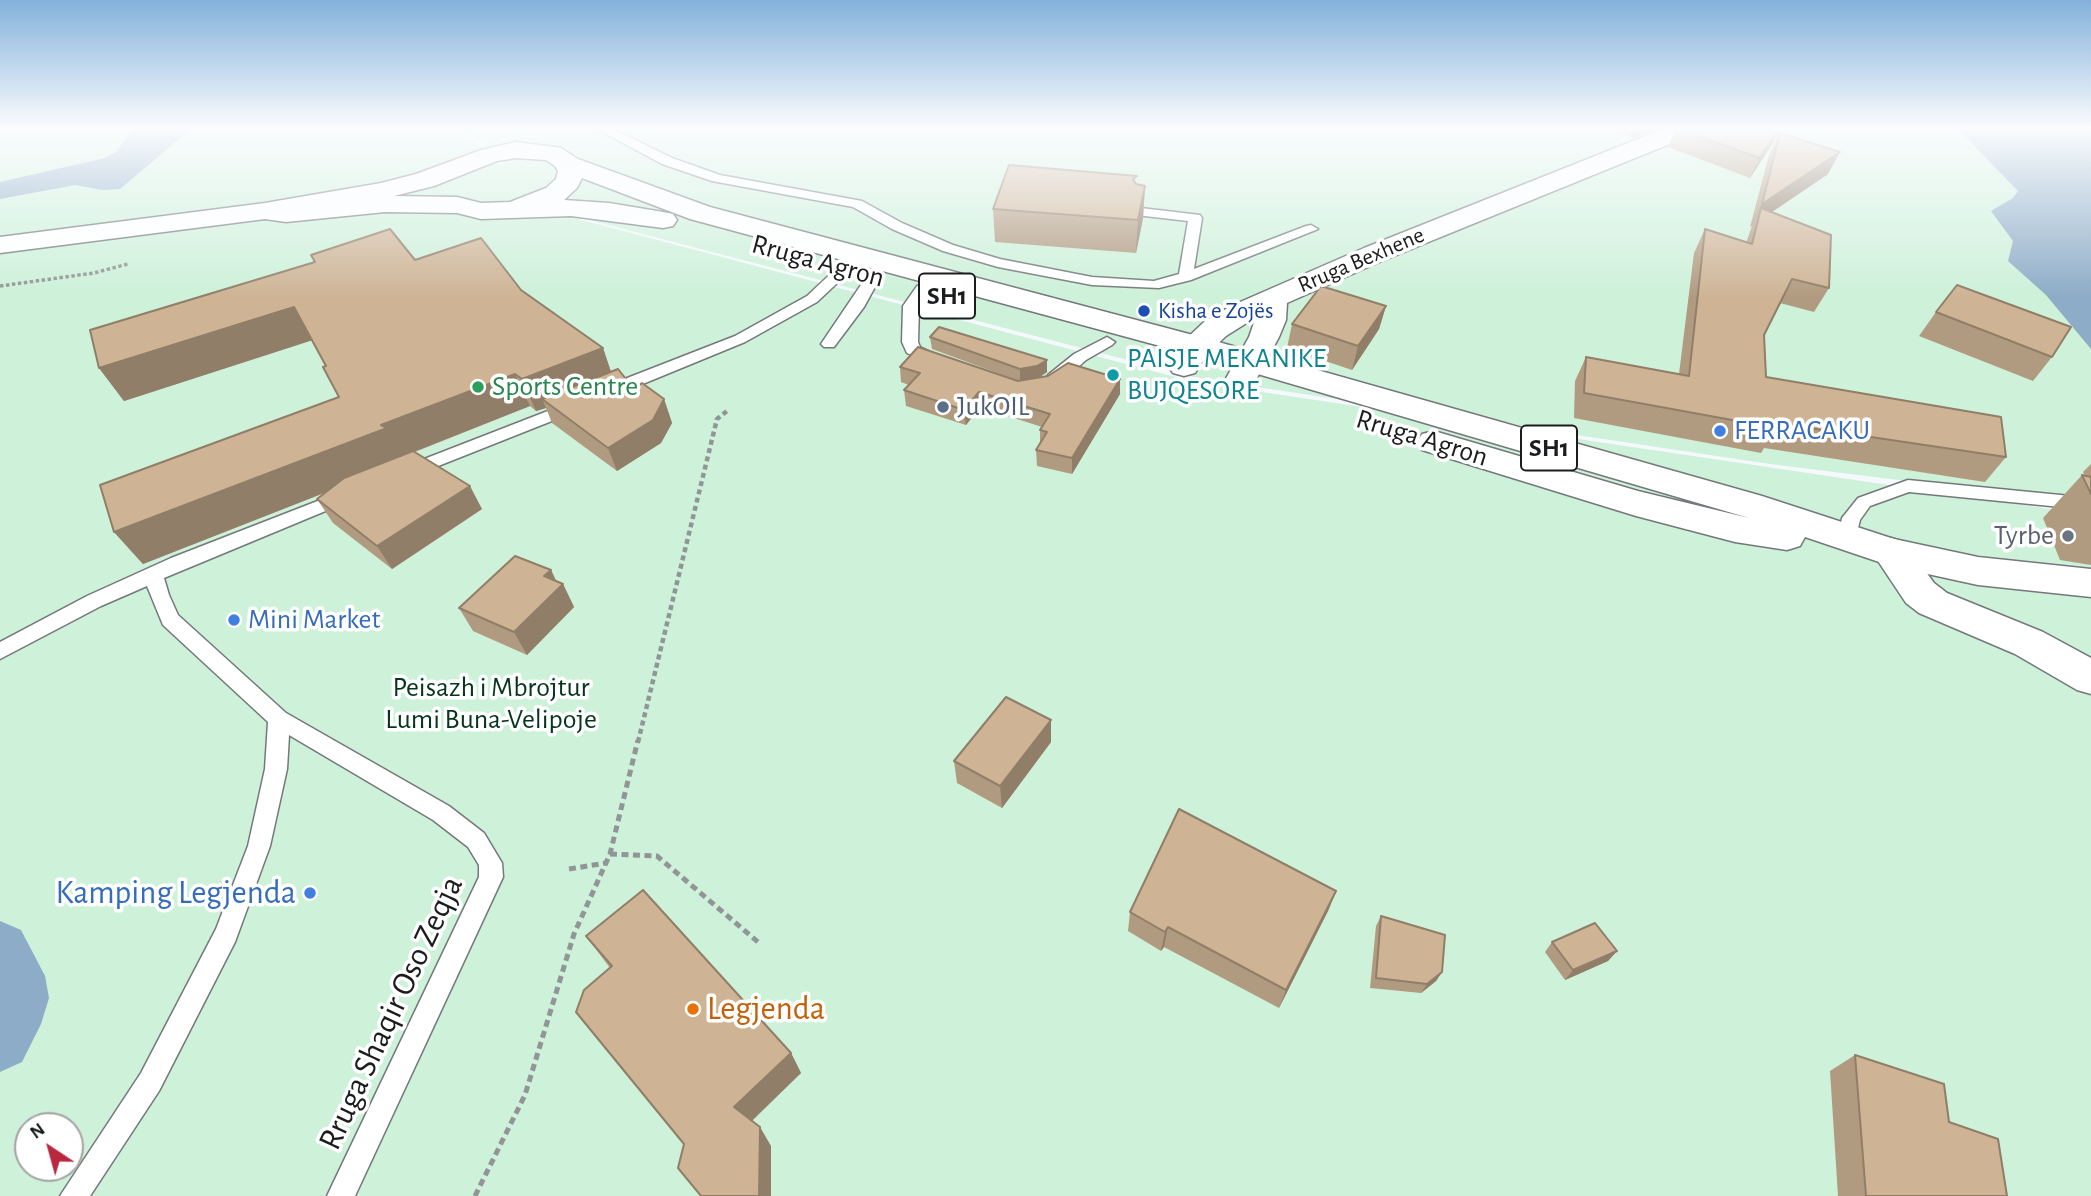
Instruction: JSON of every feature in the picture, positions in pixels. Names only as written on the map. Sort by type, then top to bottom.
[{"type":"main road","points":[[0,245],[265,211],[406,185]]},
{"type":"main road","points":[[447,185],[450,200],[457,205]]},
{"type":"main road","points":[[512,210],[536,204],[565,185]]},
{"type":"main road","name":"Rruga Agron","points":[[618,185],[701,212],[1004,292],[1623,499],[1735,529],[1790,538],[1847,539],[1891,552],[1978,570],[2091,583]]},
{"type":"main road","name":"Rruga Bexhene","points":[[1191,356],[1227,320],[1374,254],[1546,185]]},
{"type":"main road","name":"Rruga Agron","points":[[265,211],[309,212],[385,204],[457,205],[481,211],[571,208],[648,216],[922,289],[1107,342],[1191,356]]},
{"type":"main road","name":"Rruga Bexhene","points":[[1245,372],[1271,320],[1272,299]]},
{"type":"main road","points":[[1891,552],[1920,593],[1933,603],[2029,643],[2091,678]]},
{"type":"lane","points":[[761,185],[857,204],[948,248],[998,262],[1092,281],[1131,285],[1154,285],[1186,277],[1311,229]]},
{"type":"lane","points":[[1141,212],[1195,218],[1186,277]]},
{"type":"lane","points":[[392,478],[740,338],[812,299],[845,268]]},
{"type":"lane","points":[[829,344],[874,276]]},
{"type":"lane","points":[[922,289],[911,306],[910,342],[913,350],[948,365]]},
{"type":"lane","points":[[1042,385],[1064,372],[1080,357],[1107,342]]},
{"type":"lane","points":[[1847,539],[1851,518],[1864,502],[1908,486],[2091,504]]},
{"type":"lane","points":[[0,650],[94,601],[178,563],[367,488]]},
{"type":"lane","name":"Rruga Shaqir Oso Zeqja","points":[[155,575],[159,595],[170,620],[279,719],[442,813],[476,840],[490,863],[491,877],[341,1196]]},
{"type":"lane","points":[[74,1196],[150,1082],[226,934],[259,846],[276,769],[279,719]]},
{"type":"path","points":[[0,286],[94,273],[128,264]]},
{"type":"path","points":[[475,1196],[525,1095],[574,934],[610,854],[717,419],[727,411]]},
{"type":"path","points":[[610,854],[657,856],[758,942]]},
{"type":"path","points":[[569,869],[607,863]]},
{"type":"green space","name":"Peisazh i Mbrojtur Lumi Buna-Velipoje","points":[[0,185],[2091,185],[2091,504],[1770,464],[1197,378],[562,213],[534,191],[531,193],[552,212],[1194,382],[2091,515],[2091,1196],[0,1196]]},
{"type":"water","points":[[0,185],[125,185],[120,189],[102,190],[75,185],[0,199]]},
{"type":"water","points":[[2012,185],[2091,185],[2091,349],[2046,295],[2008,261],[2013,241],[1991,211],[2013,198],[2018,191]]},
{"type":"building","points":[[1002,185],[1145,186],[1138,220],[993,209]]},
{"type":"building","points":[[1767,185],[1791,185],[1762,204]]},
{"type":"building","points":[[1761,208],[1831,235],[1829,288],[1792,279],[1764,335],[1766,377],[2001,417],[2006,457],[1776,423],[1776,428],[1584,393],[1586,357],[1689,376],[1705,229],[1752,244]]},
{"type":"building","points":[[390,229],[415,260],[481,238],[521,290],[603,348],[522,379],[515,374],[381,425],[387,428],[114,532],[100,485],[339,397],[323,367],[326,366],[294,307],[99,368],[90,330],[315,262],[311,255]]},
{"type":"building","points":[[1957,285],[2071,327],[2052,357],[1936,312]]},
{"type":"building","points":[[1321,286],[1386,306],[1358,346],[1292,324]]},
{"type":"building","points":[[939,327],[1047,360],[1037,366],[1020,369],[930,337]]},
{"type":"building","points":[[918,347],[1018,381],[1048,376],[1068,363],[1120,379],[1072,458],[1036,450],[1047,432],[1040,430],[1050,414],[979,392],[964,410],[904,390],[920,373],[900,367]]},
{"type":"building","points":[[618,369],[634,389],[642,383],[664,399],[653,420],[608,448],[542,399]]},
{"type":"building","points":[[413,451],[470,486],[377,546],[317,499],[344,478]]},
{"type":"building","points":[[2082,475],[2091,477],[2091,494]]},
{"type":"building","points":[[515,556],[551,570],[544,576],[563,584],[514,632],[459,608]]},
{"type":"building","points":[[1006,697],[1051,720],[1000,786],[954,761]]},
{"type":"building","points":[[1179,809],[1336,891],[1286,990],[1168,927],[1165,932],[1130,912]]},
{"type":"building","points":[[643,890],[791,1053],[734,1107],[760,1127],[759,1196],[701,1196],[678,1168],[684,1144],[576,1012],[584,990],[612,966],[586,936]]},
{"type":"building","points":[[1381,916],[1445,935],[1442,972],[1427,984],[1376,978]]},
{"type":"building","points":[[1595,923],[1617,951],[1573,970],[1552,942]]},
{"type":"building","points":[[1855,1055],[1944,1084],[1949,1122],[1998,1139],[2007,1196],[1866,1196]]},
{"type":"waterway","points":[[0,950],[15,976],[18,998],[10,1024],[0,1040]]},
{"type":"place","name":"Kisha e Zojës","points":[[1144,311]]},
{"type":"place","name":"PAISJE MEKANIKE BUJQESORE","points":[[1113,375]]},
{"type":"place","name":"Sports Centre","points":[[478,387]]},
{"type":"place","name":"JukOIL","points":[[943,407]]},
{"type":"place","name":"FERRACAKU","points":[[1720,431]]},
{"type":"place","name":"Tyrbe","points":[[2068,536]]},
{"type":"place","name":"Mini Market","points":[[234,620]]},
{"type":"place","name":"Kamping Legjenda","points":[[310,893]]},
{"type":"place","name":"Legjenda","points":[[693,1009]]}]
